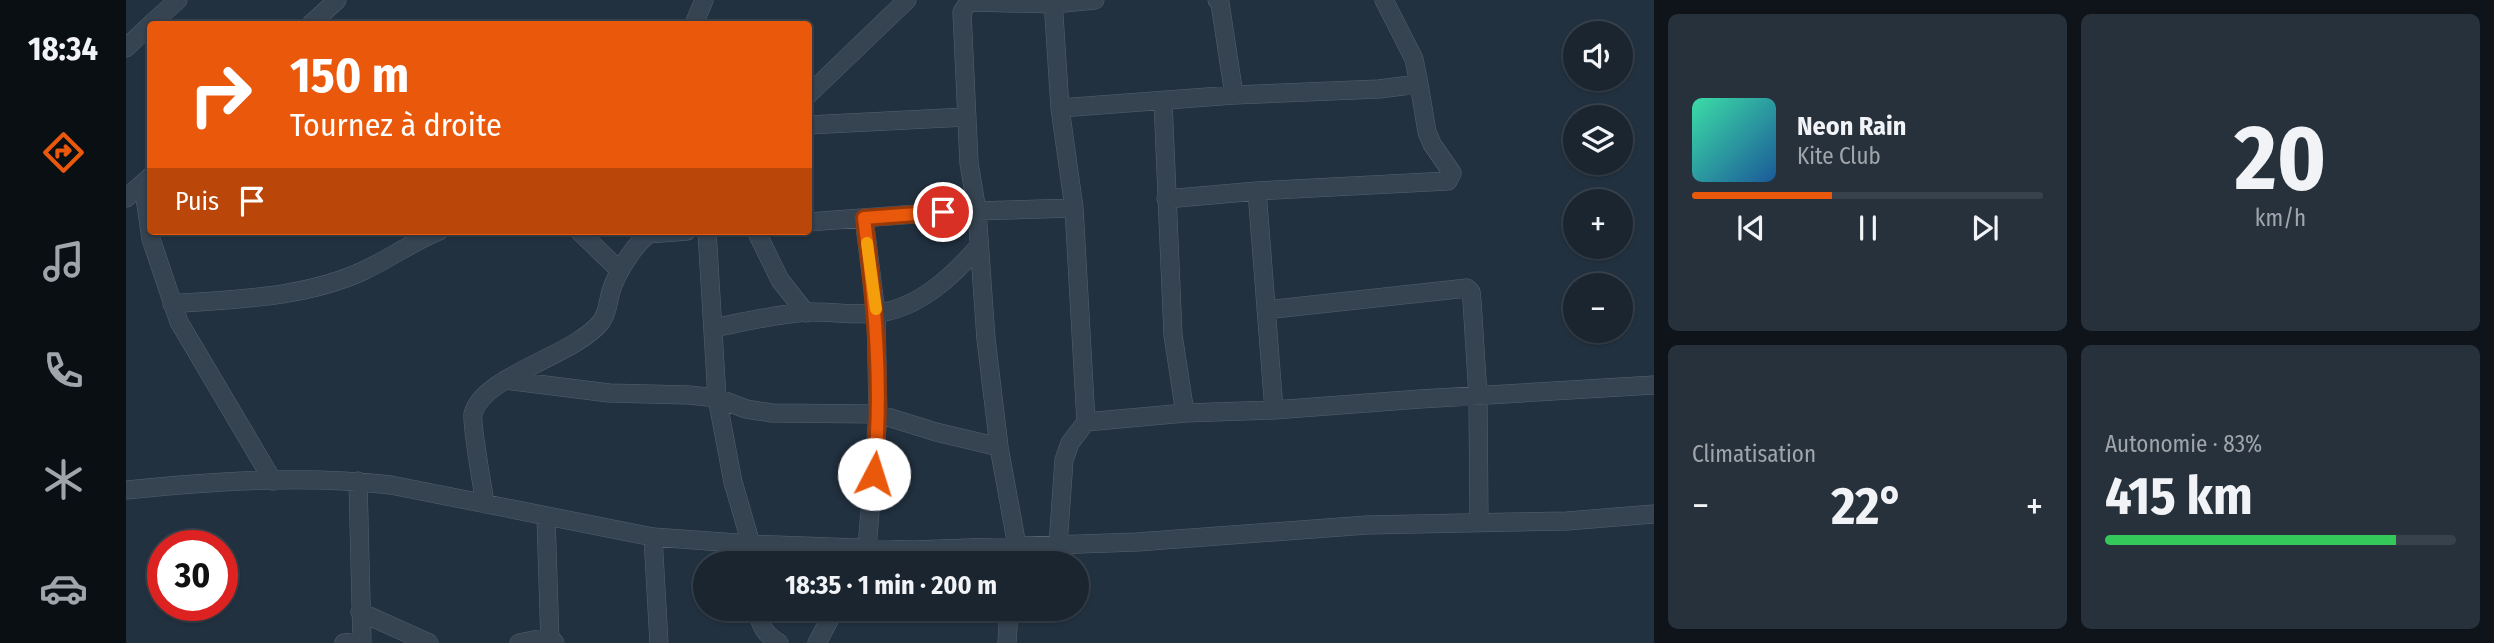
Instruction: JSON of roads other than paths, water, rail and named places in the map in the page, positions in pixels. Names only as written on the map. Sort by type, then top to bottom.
[{"type":"street","points":[[155,21],[178,0]]},
{"type":"street","points":[[313,21],[337,0]]},
{"type":"street","points":[[695,21],[705,0]]},
{"type":"street","points":[[812,91],[907,0]]},
{"type":"street","points":[[1016,551],[999,447],[986,339],[966,117],[962,20],[965,6],[973,2],[1095,0]]},
{"type":"street","points":[[1217,0],[1220,4],[1234,95]]},
{"type":"street","points":[[1166,199],[1258,191],[1448,181],[1452,178],[1452,173],[1427,132],[1414,59],[1384,0]]},
{"type":"street","points":[[1053,2],[1060,108],[1074,208],[1086,422],[1070,443],[1064,460],[1058,545]]},
{"type":"street","points":[[126,48],[147,29]]},
{"type":"street","points":[[1060,108],[1234,95],[1379,89],[1419,84]]},
{"type":"street","points":[[1163,101],[1173,335],[1185,413]]},
{"type":"street","points":[[812,125],[966,117]]},
{"type":"street","points":[[126,198],[147,181]]},
{"type":"street","points":[[1258,191],[1274,410]]},
{"type":"street","points":[[812,222],[976,211],[1074,208]]},
{"type":"street","points":[[864,218],[876,313],[878,414],[867,548]]},
{"type":"street","points":[[151,235],[172,304],[191,345],[220,389],[273,481]]},
{"type":"street","points":[[172,304],[302,291],[362,272],[430,235]]},
{"type":"street","points":[[583,235],[619,270]]},
{"type":"street","points":[[485,504],[473,415],[487,393],[505,380],[552,358],[602,322],[619,270],[648,235]]},
{"type":"street","points":[[707,235],[717,398],[733,482],[752,551]]},
{"type":"street","points":[[757,235],[780,280],[806,313]]},
{"type":"street","points":[[713,328],[806,313],[876,313],[896,310],[936,288],[979,246]]},
{"type":"street","points":[[1266,310],[1467,288],[1471,292],[1472,301],[1478,396],[1479,523]]},
{"type":"street","points":[[505,380],[609,393],[717,398],[746,409],[772,413],[878,414],[936,432],[999,447]]},
{"type":"street","points":[[1086,422],[1185,413],[1274,410],[1654,385]]},
{"type":"street","points":[[126,490],[273,481],[358,481],[391,485],[653,537],[751,544],[945,551]]},
{"type":"street","points":[[356,642],[360,612],[358,481]]},
{"type":"street","points":[[1033,551],[1058,545],[1367,525],[1566,521],[1654,514]]},
{"type":"street","points":[[519,643],[551,641],[546,517]]},
{"type":"street","points":[[653,537],[659,643]]},
{"type":"street","points":[[360,612],[429,643]]},
{"type":"street","points":[[760,621],[770,638],[779,643]]},
{"type":"street","points":[[817,643],[829,621]]},
{"type":"street","points":[[994,643],[1004,621]]},
{"type":"street","points":[[1007,643],[1008,621]]}]
